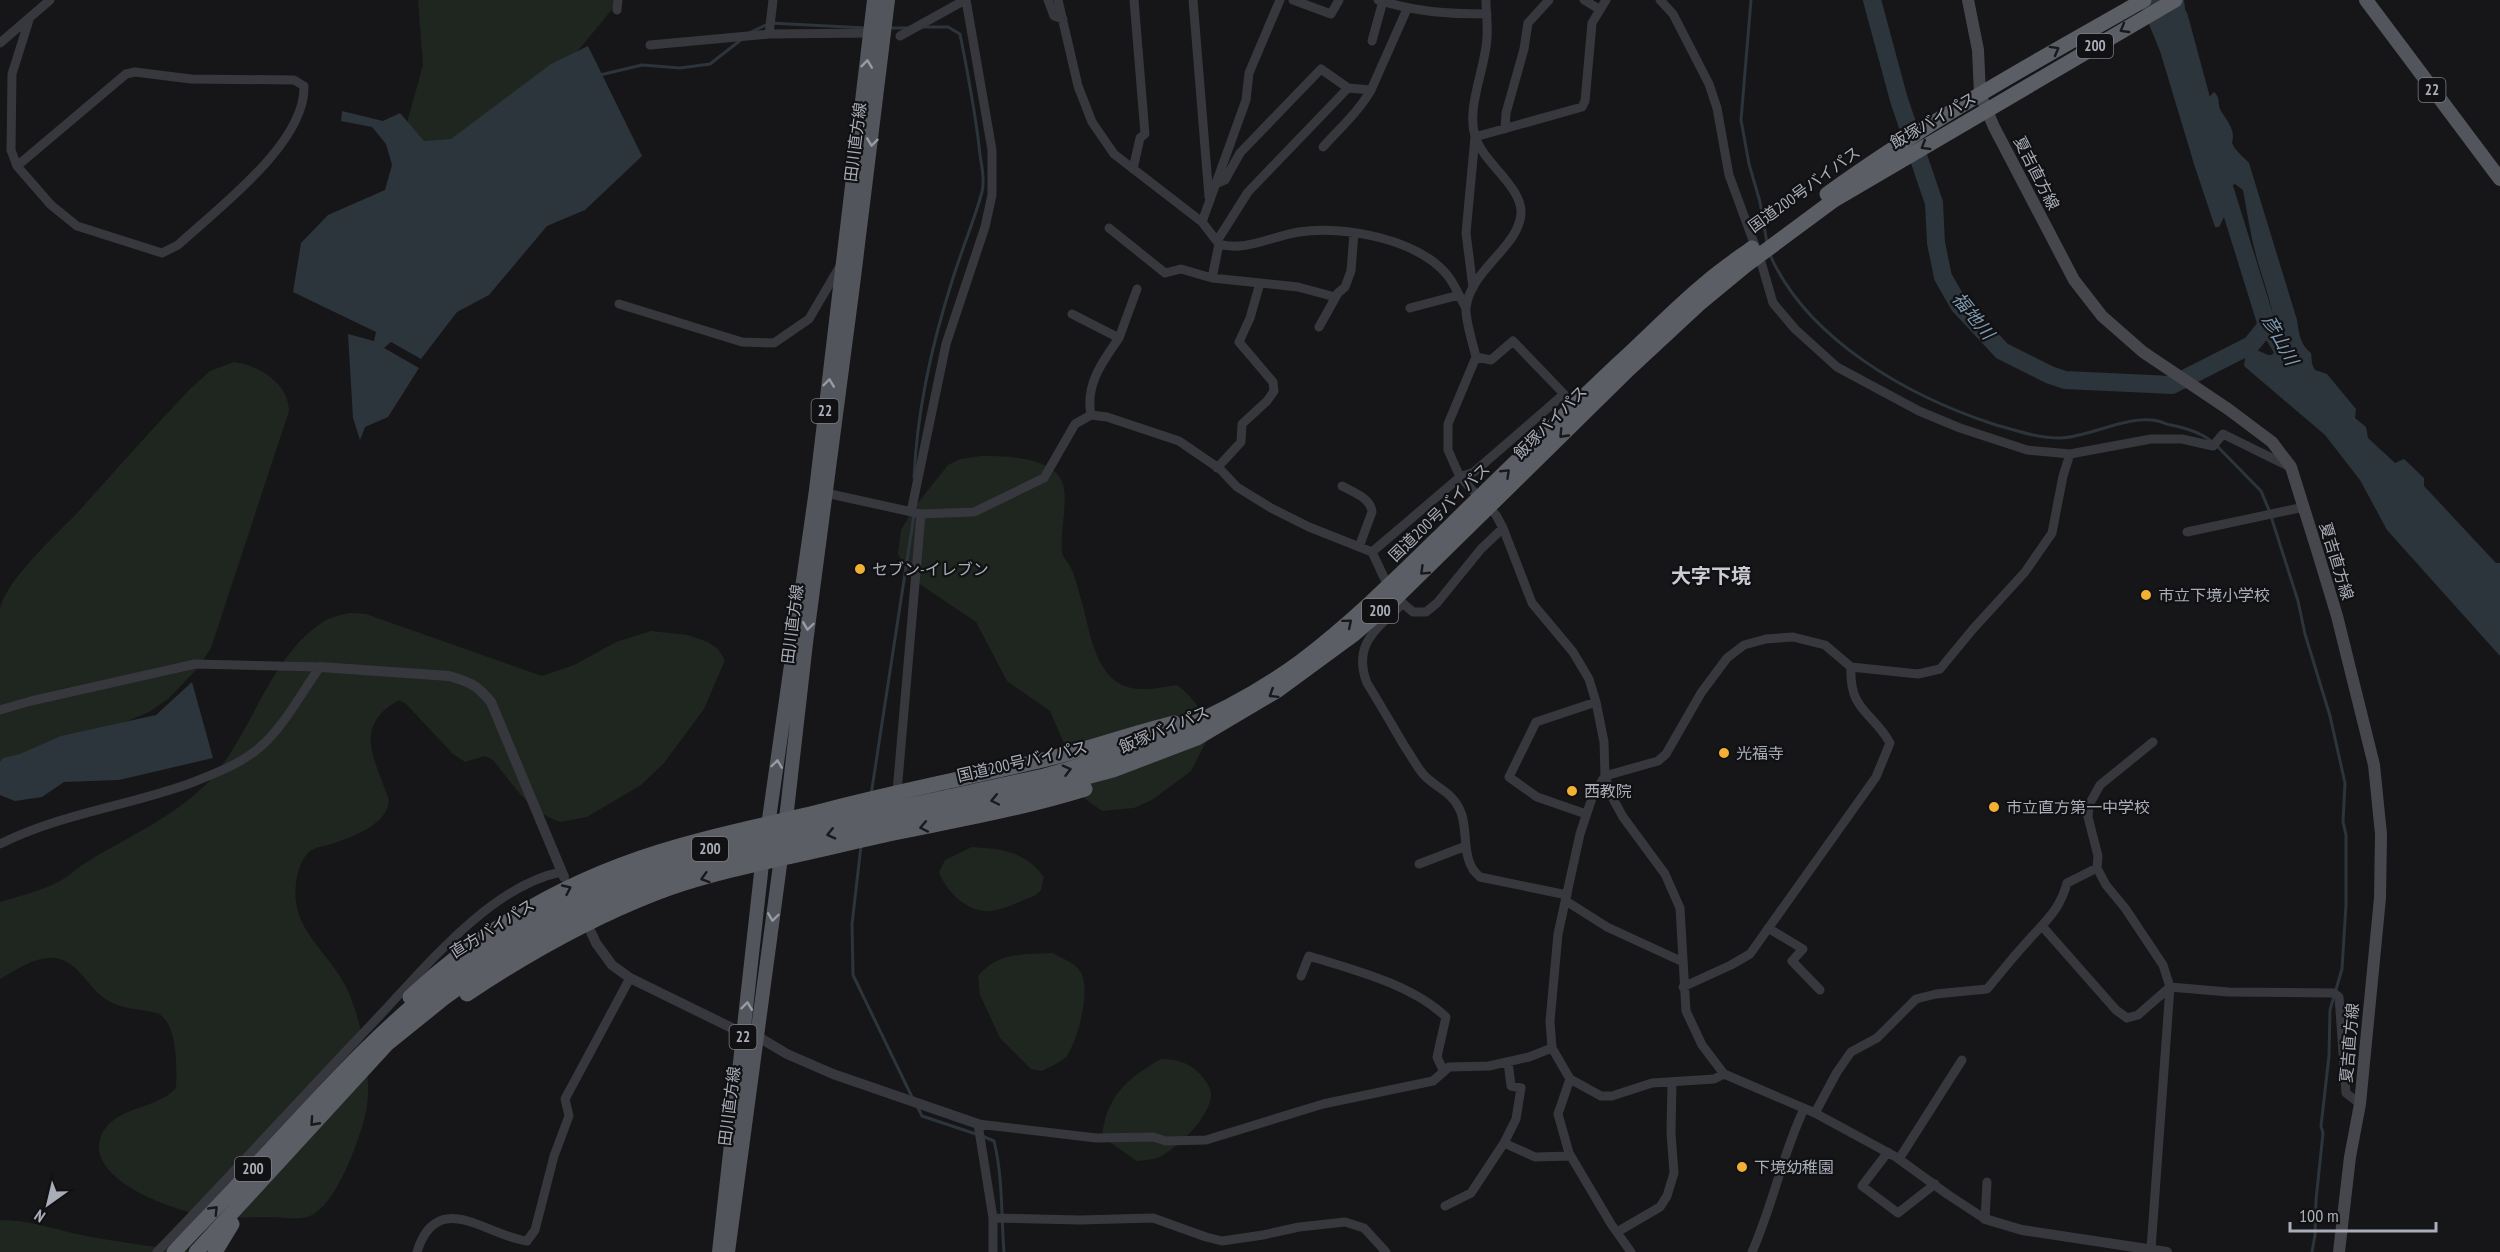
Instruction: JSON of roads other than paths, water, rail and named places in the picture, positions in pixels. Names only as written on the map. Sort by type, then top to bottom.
[{"type":"highway","name":"国道200号バイパス","points":[[928,807],[1129,751],[1245,697],[1298,663],[1350,622],[1396,596],[1708,281],[1743,261],[1887,160],[1956,118],[1980,94],[2144,0]]},
{"type":"highway","name":"飯塚バイパス","points":[[1956,118],[1987,110],[2175,0]]},
{"type":"highway","name":"飯塚バイパス","points":[[928,807],[1065,784],[1113,770],[1197,738],[1278,690],[1337,648],[1396,596]]},
{"type":"highway","points":[[336,1087],[397,1009],[435,974],[494,930],[541,901],[594,876],[658,852],[769,822],[1045,760],[1212,712]]},
{"type":"highway","points":[[336,1087],[444,1009],[517,960],[602,916],[657,893],[701,878],[761,863],[1053,799],[1155,763],[1197,738]]},
{"type":"highway","name":"直方バイパス","points":[[196,1252],[272,1168],[380,1035],[443,981],[511,942],[573,900],[662,863],[787,831],[928,807]]},
{"type":"highway","name":"直方バイパス","points":[[174,1252],[336,1087]]},
{"type":"highway","points":[[215,1252],[218,1244],[272,1168]]},
{"type":"main road","name":"田川直方線","points":[[719,1252],[749,1034],[762,995],[786,818],[843,261],[874,0]]},
{"type":"main road","name":"田川直方線","points":[[729,1252],[749,1034],[761,863],[821,492],[888,0]]},
{"type":"main road","name":"夏吉直方線","points":[[1968,0],[1978,50],[1980,94],[2074,280],[2102,316],[2143,352],[2228,409],[2272,442],[2291,467],[2337,616],[2373,765],[2381,834],[2380,898],[2360,1104],[2350,1157],[2339,1252]]},
{"type":"main road","name":"22","points":[[2366,0],[2500,179]]},
{"type":"street","points":[[0,43],[50,0]]},
{"type":"street","points":[[769,34],[773,0]]},
{"type":"street","points":[[897,792],[916,513],[946,344],[992,195],[992,150],[965,0],[900,36]]},
{"type":"street","points":[[1048,0],[1054,16],[1063,19]]},
{"type":"street","points":[[1058,0],[1078,86],[1092,122],[1114,154],[1202,222],[1218,242],[1238,248],[1300,232],[1378,236],[1405,246],[1439,267],[1449,277],[1466,308],[1476,357],[1448,424],[1448,450],[1460,477],[1496,515],[1532,603],[1573,652],[1589,679],[1604,742],[1605,776],[1623,817],[1665,874],[1680,908],[1686,1011],[1702,1044],[1724,1074],[1815,1113],[1888,1152],[1985,1219],[2022,1230],[2167,1252]]},
{"type":"street","points":[[1133,169],[1140,138],[1145,134],[1134,0]]},
{"type":"street","points":[[1193,0],[1209,203]]},
{"type":"street","points":[[1202,222],[1246,100],[1249,73],[1280,0]]},
{"type":"street","points":[[1293,0],[1331,14],[1339,0]]},
{"type":"street","points":[[1473,290],[1466,233],[1475,137],[1473,117],[1488,38],[1486,0]]},
{"type":"street","points":[[1505,129],[1506,112],[1524,49],[1528,23],[1549,0]]},
{"type":"street","points":[[1584,0],[1599,9]]},
{"type":"street","points":[[1475,137],[1582,107],[1586,101],[1592,23],[1606,0]]},
{"type":"street","points":[[1660,0],[1673,14],[1709,84],[1717,108],[1729,175],[1761,262],[1773,303],[1795,329],[1837,367],[1919,411],[1960,428],[2027,450],[2070,454],[2151,439],[2182,439],[2213,446],[2223,434],[2291,467]]},
{"type":"street","points":[[1372,41],[1383,1],[1407,9],[1440,14],[1486,14]]},
{"type":"street","points":[[1323,147],[1340,126],[1361,107],[1371,90],[1407,9]]},
{"type":"street","points":[[17,166],[126,74],[135,72],[191,79],[294,80],[304,86],[304,99],[284,141],[270,161],[178,245],[162,253],[77,226],[51,205],[17,166],[11,150],[12,75],[30,16]]},
{"type":"street","points":[[650,45],[769,34],[885,33]]},
{"type":"street","points":[[1216,184],[1225,180],[1240,153],[1321,69],[1347,88],[1371,90]]},
{"type":"street","points":[[1212,278],[1218,242],[1248,192],[1347,88]]},
{"type":"street","points":[[1466,308],[1476,280],[1518,228],[1521,213],[1518,197],[1489,162],[1475,137]]},
{"type":"street","points":[[1109,228],[1165,273],[1181,269],[1212,278],[1299,287],[1335,297]]},
{"type":"street","points":[[1318,327],[1335,297],[1345,287],[1351,271],[1354,233]]},
{"type":"street","points":[[620,303],[742,342],[774,343],[809,319],[843,261]]},
{"type":"street","points":[[1217,468],[1241,442],[1242,424],[1267,401],[1274,391],[1273,382],[1239,342],[1250,318],[1260,283]]},
{"type":"street","points":[[1091,415],[1088,400],[1094,380],[1119,338],[1137,289]]},
{"type":"street","points":[[1410,308],[1459,296]]},
{"type":"street","points":[[1072,314],[1119,338]]},
{"type":"street","points":[[1372,552],[1460,477],[1474,472],[1564,394],[1513,340],[1491,360],[1476,357]]},
{"type":"street","points":[[821,492],[916,513],[974,512],[1044,478],[1076,424],[1091,415],[1107,417],[1162,433],[1179,441],[1217,468],[1237,487],[1271,508],[1372,552],[1396,596],[1413,612],[1426,612],[1437,603],[1481,549],[1503,528]]},
{"type":"street","points":[[1724,1074],[1714,1079],[1652,1083],[1612,1096],[1601,1096],[1570,1079],[1552,1048],[1550,1021],[1554,970],[1580,834],[1593,795],[1605,776],[1658,761],[1666,754],[1701,693],[1727,658],[1744,645],[1766,639],[1793,637],[1825,645],[1851,667],[1918,674],[1940,669],[2025,572],[2052,533],[2062,476],[2070,454]]},
{"type":"street","points":[[1342,486],[1372,506],[1372,512],[1359,547]]},
{"type":"street","points":[[2187,532],[2304,507]]},
{"type":"street","points":[[1396,596],[1367,639],[1362,670],[1367,683],[1421,772],[1434,785],[1444,789],[1458,806],[1462,814],[1466,846],[1472,867],[1480,877],[1566,898],[1606,927],[1683,962]]},
{"type":"street","points":[[0,710],[195,664],[320,667],[449,676],[468,681],[479,688],[491,702],[562,874],[519,887],[481,914],[404,988],[157,1252]]},
{"type":"street","points":[[0,844],[66,819],[152,797],[222,771],[259,748],[276,730],[320,667]]},
{"type":"street","points":[[1683,987],[1750,954],[1876,777],[1890,742],[1855,699],[1851,687],[1851,667]]},
{"type":"street","points":[[1586,814],[1537,798],[1509,777],[1536,722],[1596,702]]},
{"type":"street","points":[[2151,1249],[2170,987],[2163,965],[2125,908],[2106,885],[2097,868],[2098,856],[2088,817],[2089,805],[2100,785],[2152,742]]},
{"type":"street","points":[[1419,864],[1466,846]]},
{"type":"street","points":[[1815,1113],[1837,1072],[1851,1052],[1876,1038],[1916,999],[1936,994],[1987,989],[2049,920],[2061,902],[2067,883],[2097,868]]},
{"type":"street","points":[[2042,926],[2116,1010],[2127,1018],[2138,1015],[2170,987],[2228,992],[2334,993],[2339,997],[2346,1094],[2360,1104]]},
{"type":"street","points":[[1768,928],[1803,949],[1792,961],[1820,990]]},
{"type":"street","points":[[590,930],[596,944],[612,965],[630,978],[833,1074],[978,1124],[1096,1138],[1153,1137],[1166,1141],[1206,1140],[1323,1104],[1433,1081],[1449,1067],[1489,1066],[1529,1057],[1552,1048]]},
{"type":"street","points":[[1301,976],[1309,956],[1383,979],[1438,1010],[1446,1017],[1437,1058],[1444,1072]]},
{"type":"street","points":[[417,1252],[420,1242],[431,1226],[450,1217],[480,1224],[513,1239],[527,1241],[535,1230],[554,1156],[569,1116],[565,1099],[630,978]]},
{"type":"street","points":[[1899,1159],[1962,1060]]},
{"type":"street","points":[[1446,1206],[1471,1193],[1504,1143],[1516,1119],[1521,1088],[1511,1086],[1508,1062]]},
{"type":"street","points":[[1570,1079],[1558,1114],[1571,1156],[1631,1252]]},
{"type":"street","points":[[1617,1232],[1625,1225],[1660,1206],[1667,1196],[1674,1173],[1671,1133],[1672,1082]]},
{"type":"street","points":[[1752,1252],[1765,1222],[1780,1170],[1804,1108]]},
{"type":"street","points":[[978,1124],[993,1218],[993,1252]]},
{"type":"street","points":[[1504,1143],[1535,1157],[1571,1156]]},
{"type":"street","points":[[1888,1152],[1862,1186],[1898,1213],[1935,1184]]},
{"type":"street","points":[[1985,1219],[1987,1182]]},
{"type":"street","points":[[993,1218],[1080,1220],[1153,1218],[1222,1241],[1299,1227],[1345,1222],[1364,1228],[1386,1252]]},
{"type":"water","points":[[2139,0],[2184,0],[2188,34],[2184,45],[2206,109],[2209,109],[2209,97],[2214,92],[2221,111],[2232,130],[2232,143],[2249,163],[2301,338],[2304,346],[2311,353],[2315,370],[2327,374],[2356,409],[2355,418],[2366,427],[2368,438],[2395,463],[2404,459],[2424,478],[2424,486],[2496,563],[2500,563],[2500,656],[2387,530],[2360,480],[2325,435],[2244,366],[2246,350],[2250,347],[2272,355],[2276,347],[2276,335],[2271,306],[2252,239],[2243,190],[2235,184],[2226,188],[2227,211],[2219,227],[2215,227],[2160,51]]},
{"type":"water","points":[[588,46],[642,156],[585,210],[547,226],[489,295],[457,312],[421,359],[391,342],[384,348],[419,368],[388,417],[365,427],[360,440],[353,418],[348,334],[374,341],[376,332],[293,292],[301,243],[328,215],[385,190],[392,165],[386,144],[372,127],[341,121],[342,111],[383,121],[400,113],[424,141],[451,139],[551,64]]},
{"type":"water","points":[[192,682],[213,758],[119,780],[64,782],[42,797],[15,801],[0,795],[0,762],[3,758],[20,754],[61,736],[156,715]]},
{"type":"waterway","points":[[1751,0],[1741,120],[1767,243]]},
{"type":"waterway","name":"福地川","points":[[1872,0],[1899,100],[1934,203],[1936,243],[1943,277],[1959,305],[2002,351],[2065,380],[2172,385],[2251,345],[2267,325]]},
{"type":"waterway","name":"彦山川","points":[[2179,17],[2203,106]]},
{"type":"waterway","points":[[749,33],[770,23],[866,28]]},
{"type":"waterway","points":[[914,478],[918,427],[932,352],[945,302],[979,203],[983,183],[974,110],[960,34],[948,27],[924,27]]},
{"type":"waterway","points":[[888,28],[908,28]]},
{"type":"waterway","points":[[600,75],[642,65],[680,68],[710,64],[742,39]]},
{"type":"waterway","name":"彦山川","points":[[2219,171],[2266,322],[2289,360]]},
{"type":"waterway","points":[[1770,255],[1787,286],[1809,313],[1835,338],[1864,361],[1895,381],[1961,412],[1993,424],[2043,437],[2072,437],[2122,423],[2146,420],[2193,431],[2212,442]]},
{"type":"waterway","points":[[2217,446],[2261,491],[2269,510],[2298,601],[2305,634],[2330,716],[2345,783],[2343,822],[2346,835],[2346,905],[2342,969],[2330,1010],[2329,1056],[2321,1126],[2323,1133],[2312,1252]]},
{"type":"waterway","points":[[871,795],[914,515]]},
{"type":"waterway","points":[[861,846],[852,924],[853,975],[912,1097]]},
{"type":"waterway","points":[[917,1106],[922,1116],[976,1134]]},
{"type":"waterway","points":[[982,1136],[994,1141],[997,1155],[1004,1252]]},
{"type":"place","name":"セブン-イレブン","points":[[860,569]]},
{"type":"place","name":"市立下境小学校","points":[[2146,595]]},
{"type":"place","name":"光福寺","points":[[1724,753]]},
{"type":"place","name":"西教院","points":[[1572,791]]},
{"type":"place","name":"市立直方第一中学校","points":[[1994,807]]},
{"type":"place","name":"下境幼稚園","points":[[1742,1167]]},
{"type":"district","name":"大字下境","points":[[1711,576]]}]
